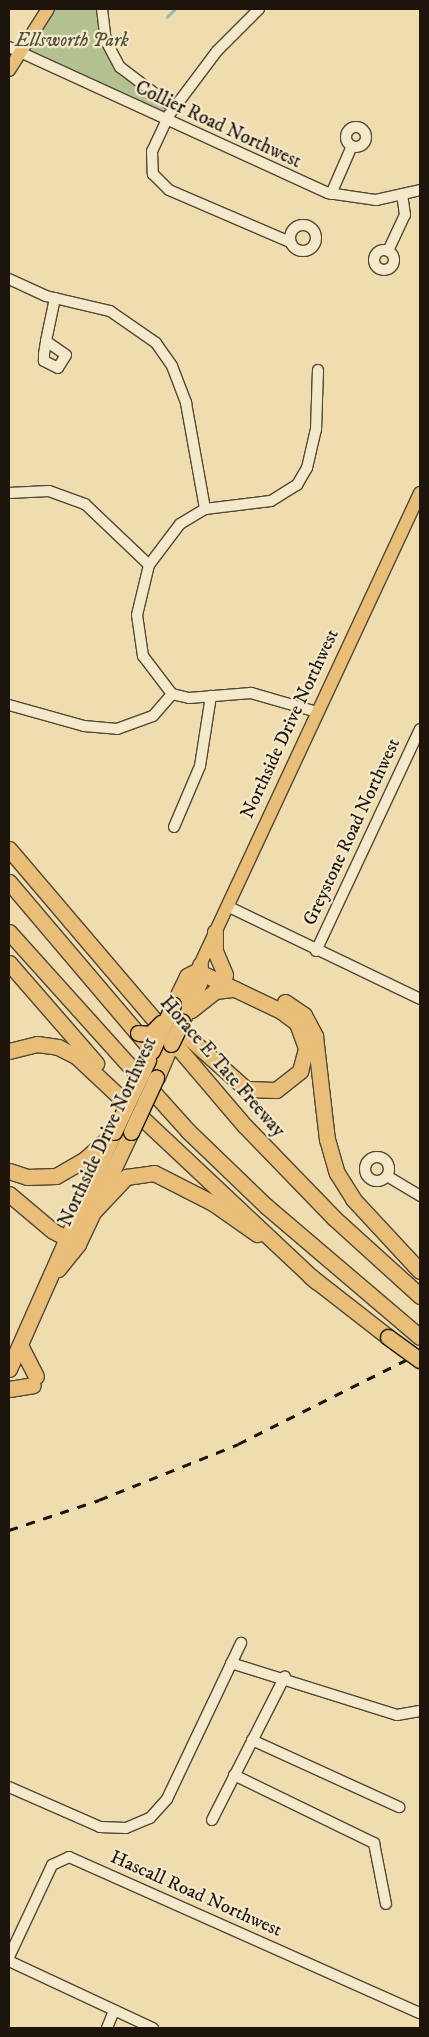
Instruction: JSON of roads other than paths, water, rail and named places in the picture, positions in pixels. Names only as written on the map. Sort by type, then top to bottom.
[{"type":"highway","name":"Horace E Tate Freeway","points":[[9,849],[245,1126],[334,1218],[420,1296]]},
{"type":"highway","points":[[9,882],[138,1033],[156,1078]]},
{"type":"highway","points":[[9,897],[147,1054]]},
{"type":"highway","points":[[57,905],[223,1072],[258,1092],[283,1088],[303,1064],[306,1048],[302,1031],[281,1011],[235,989],[198,968]]},
{"type":"highway","points":[[9,932],[188,1131],[266,1206],[420,1337]]},
{"type":"highway","points":[[215,932],[215,951],[225,976]]},
{"type":"highway","points":[[9,962],[145,1118]]},
{"type":"highway","points":[[198,968],[225,976],[290,1004],[311,1024],[327,1139],[337,1174],[353,1199],[420,1271]]},
{"type":"highway","name":"Northside Drive Northwest","points":[[71,1240],[94,1211],[131,1132],[171,1044],[182,1008],[187,976],[198,968]]},
{"type":"highway","points":[[138,1033],[152,1033],[182,1008],[215,991],[235,989]]},
{"type":"highway","name":"Northside Drive Northwest","points":[[9,1366],[71,1240],[147,1054],[182,1008]]},
{"type":"highway","points":[[9,1051],[37,1044],[68,1051],[145,1118],[317,1282]]},
{"type":"highway","points":[[147,1054],[171,1044]]},
{"type":"highway","points":[[9,1171],[28,1177],[56,1176],[84,1160],[114,1132]]},
{"type":"highway","points":[[94,1211],[126,1177],[145,1172],[163,1176],[219,1207],[420,1360]]},
{"type":"highway","points":[[9,1194],[71,1240]]},
{"type":"highway","points":[[9,1389],[34,1381],[20,1345]]},
{"type":"main road","points":[[9,70],[14,49],[48,9]]},
{"type":"main road","name":"Northside Drive Northwest","points":[[198,968],[420,493]]},
{"type":"street","points":[[102,9],[106,42],[120,67],[174,108]]},
{"type":"street","points":[[259,9],[217,51],[174,108],[152,151],[153,174],[169,190],[290,242]]},
{"type":"street","name":"Collier Road Northwest","points":[[14,49],[166,122],[331,194],[360,200],[420,190]]},
{"type":"street","points":[[331,194],[352,146]]},
{"type":"street","points":[[388,251],[405,215],[402,194]]},
{"type":"street","points":[[9,279],[55,298],[122,316],[165,355],[186,404],[205,509]]},
{"type":"street","points":[[46,341],[55,298]]},
{"type":"street","points":[[318,370],[316,430],[307,468],[297,485],[271,501],[205,509],[180,524],[149,565],[138,599],[138,639],[150,671],[172,694],[189,698],[264,695],[318,712]]},
{"type":"street","points":[[9,493],[49,491],[85,504],[149,565]]},
{"type":"street","points":[[9,705],[84,726],[117,729],[153,716],[172,694]]},
{"type":"street","points":[[174,827],[200,766],[211,696]]},
{"type":"street","name":"Greystone Road Northwest","points":[[316,951],[420,729]]},
{"type":"street","points":[[227,906],[316,951],[420,999]]},
{"type":"street","points":[[387,1176],[420,1196]]},
{"type":"street","points":[[9,1787],[100,1827],[138,1824],[167,1799],[241,1644]]},
{"type":"street","points":[[231,1663],[285,1676],[398,1715],[420,1711]]},
{"type":"street","points":[[212,1820],[285,1676]]},
{"type":"street","points":[[252,1740],[399,1807]]},
{"type":"street","points":[[234,1775],[374,1843],[386,1904]]},
{"type":"street","name":"Hascall Road Northwest","points":[[9,1957],[52,1865],[69,1857],[420,2013]]},
{"type":"street","points":[[9,1961],[153,2028]]},
{"type":"street","points":[[106,2028],[114,2010]]},
{"type":"waterway","points":[[167,17],[175,9]]},
{"type":"railway","points":[[9,1530],[99,1500],[238,1444],[420,1353]]},
{"type":"park label","name":"Ellsworth Park","points":[[72,41]]}]
